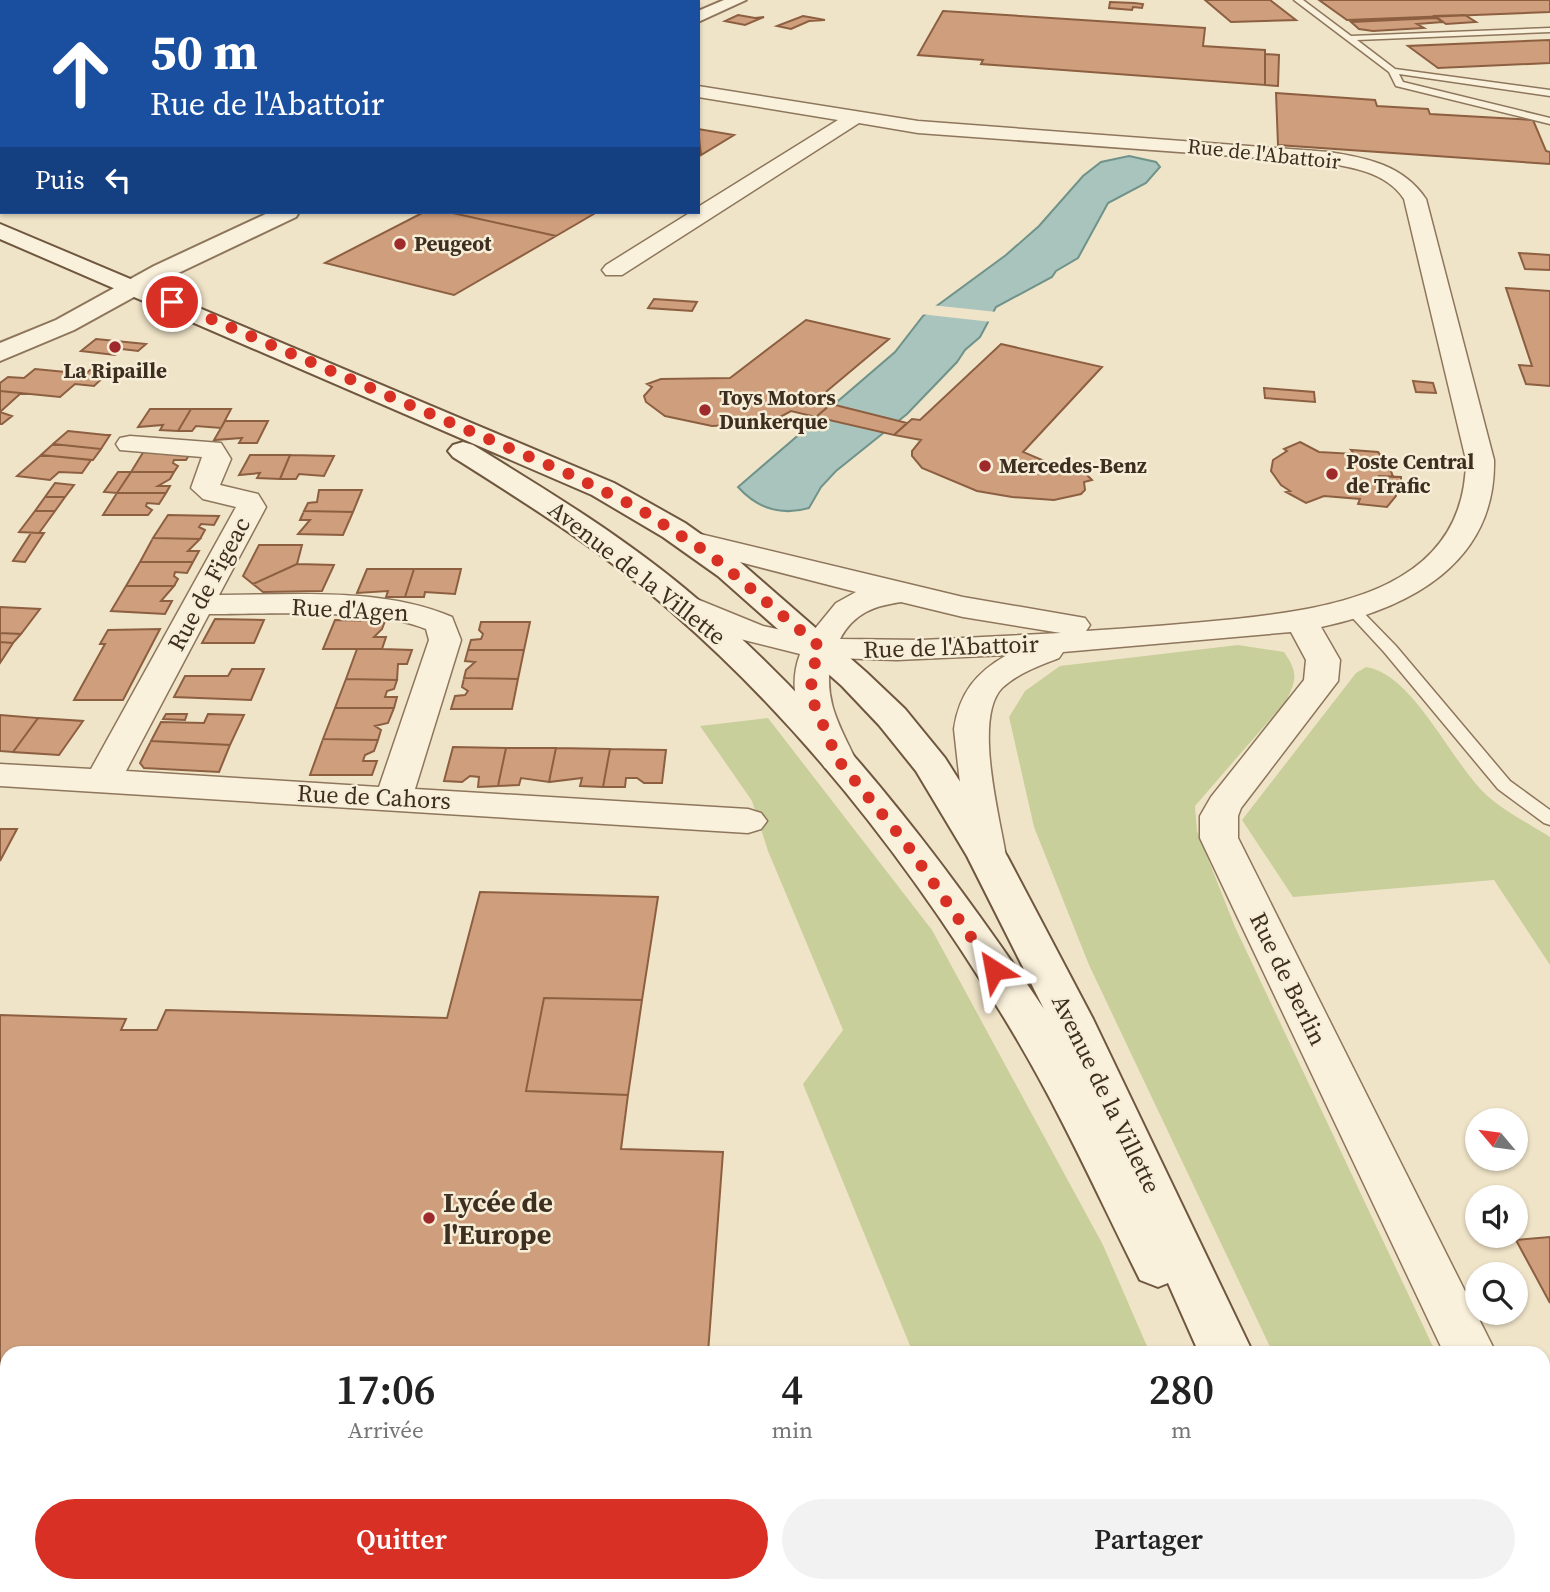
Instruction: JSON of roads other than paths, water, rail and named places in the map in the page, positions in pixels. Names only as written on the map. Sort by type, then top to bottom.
[{"type":"main road","points":[[700,16],[738,0]]},
{"type":"main road","points":[[0,345],[111,286],[266,214]]},
{"type":"main road","points":[[0,334],[283,214]]},
{"type":"main road","name":"Avenue de la Villette","points":[[0,231],[111,286],[417,426],[554,506],[682,603],[792,708],[913,852],[1011,996],[1111,1168],[1194,1346]]},
{"type":"main road","name":"Avenue de la Villette","points":[[0,248],[111,286],[586,481],[638,508],[692,541],[820,647],[874,699],[919,748],[960,809],[987,856],[1113,1106],[1223,1346]]},
{"type":"main road","points":[[0,353],[59,328],[111,286]]},
{"type":"street","name":"Rue de l'Abattoir","points":[[682,603],[762,637],[820,647],[913,651],[1082,642],[1301,621],[1353,610],[1388,596],[1438,560],[1467,530],[1480,499],[1480,460],[1417,205],[1409,189],[1387,175],[1364,166],[1317,156],[926,128],[700,91]]},
{"type":"street","points":[[614,270],[854,118]]},
{"type":"street","name":"Rue de Figeac","points":[[102,782],[249,511],[250,502],[243,498],[213,493],[205,488],[206,479],[218,456],[211,449],[130,444]]},
{"type":"street","name":"Rue de l'Abattoir","points":[[692,541],[735,554],[905,593],[1063,624],[1222,629]]},
{"type":"street","name":"Rue de l'Abattoir","points":[[838,760],[812,699],[811,675],[820,647],[833,625],[855,603],[873,597],[905,593]]},
{"type":"street","name":"Rue d'Agen","points":[[199,604],[393,610],[429,616],[441,624],[445,640],[394,797]]},
{"type":"street","name":"Rue de Berlin","points":[[1301,621],[1323,660],[1321,681],[1224,805],[1219,816],[1219,838],[1466,1346]]},
{"type":"street","name":"Rue de l'Abattoir","points":[[987,856],[970,738],[974,705],[993,679],[1015,664],[1082,642]]},
{"type":"street","name":"Rue de Cahors","points":[[0,775],[394,797],[748,821]]},
{"type":"lane","points":[[1298,0],[1392,71],[1399,84],[1550,121]]},
{"type":"lane","points":[[1349,38],[1550,30]]},
{"type":"lane","points":[[1392,71],[1550,93]]},
{"type":"lane","points":[[1353,610],[1390,649],[1504,785],[1550,819]]},
{"type":"water","points":[[1129,156],[1156,162],[1160,167],[1146,183],[1108,203],[1078,258],[1056,271],[1052,277],[996,307],[980,337],[965,350],[957,362],[907,414],[836,471],[821,487],[809,508],[789,511],[770,508],[753,500],[738,487],[895,352],[923,316],[1006,255],[1039,226],[1083,176],[1101,162]]},
{"type":"place","name":"Peugeot","points":[[400,244]]},
{"type":"place","name":"La Ripaille","points":[[115,347]]},
{"type":"place","name":"Toys Motors Dunkerque","points":[[705,410]]},
{"type":"place","name":"Mercedes-Benz","points":[[985,466]]},
{"type":"place","name":"Poste Central de Trafic","points":[[1332,474]]},
{"type":"place","name":"Lycée de l'Europe","points":[[429,1218]]}]
